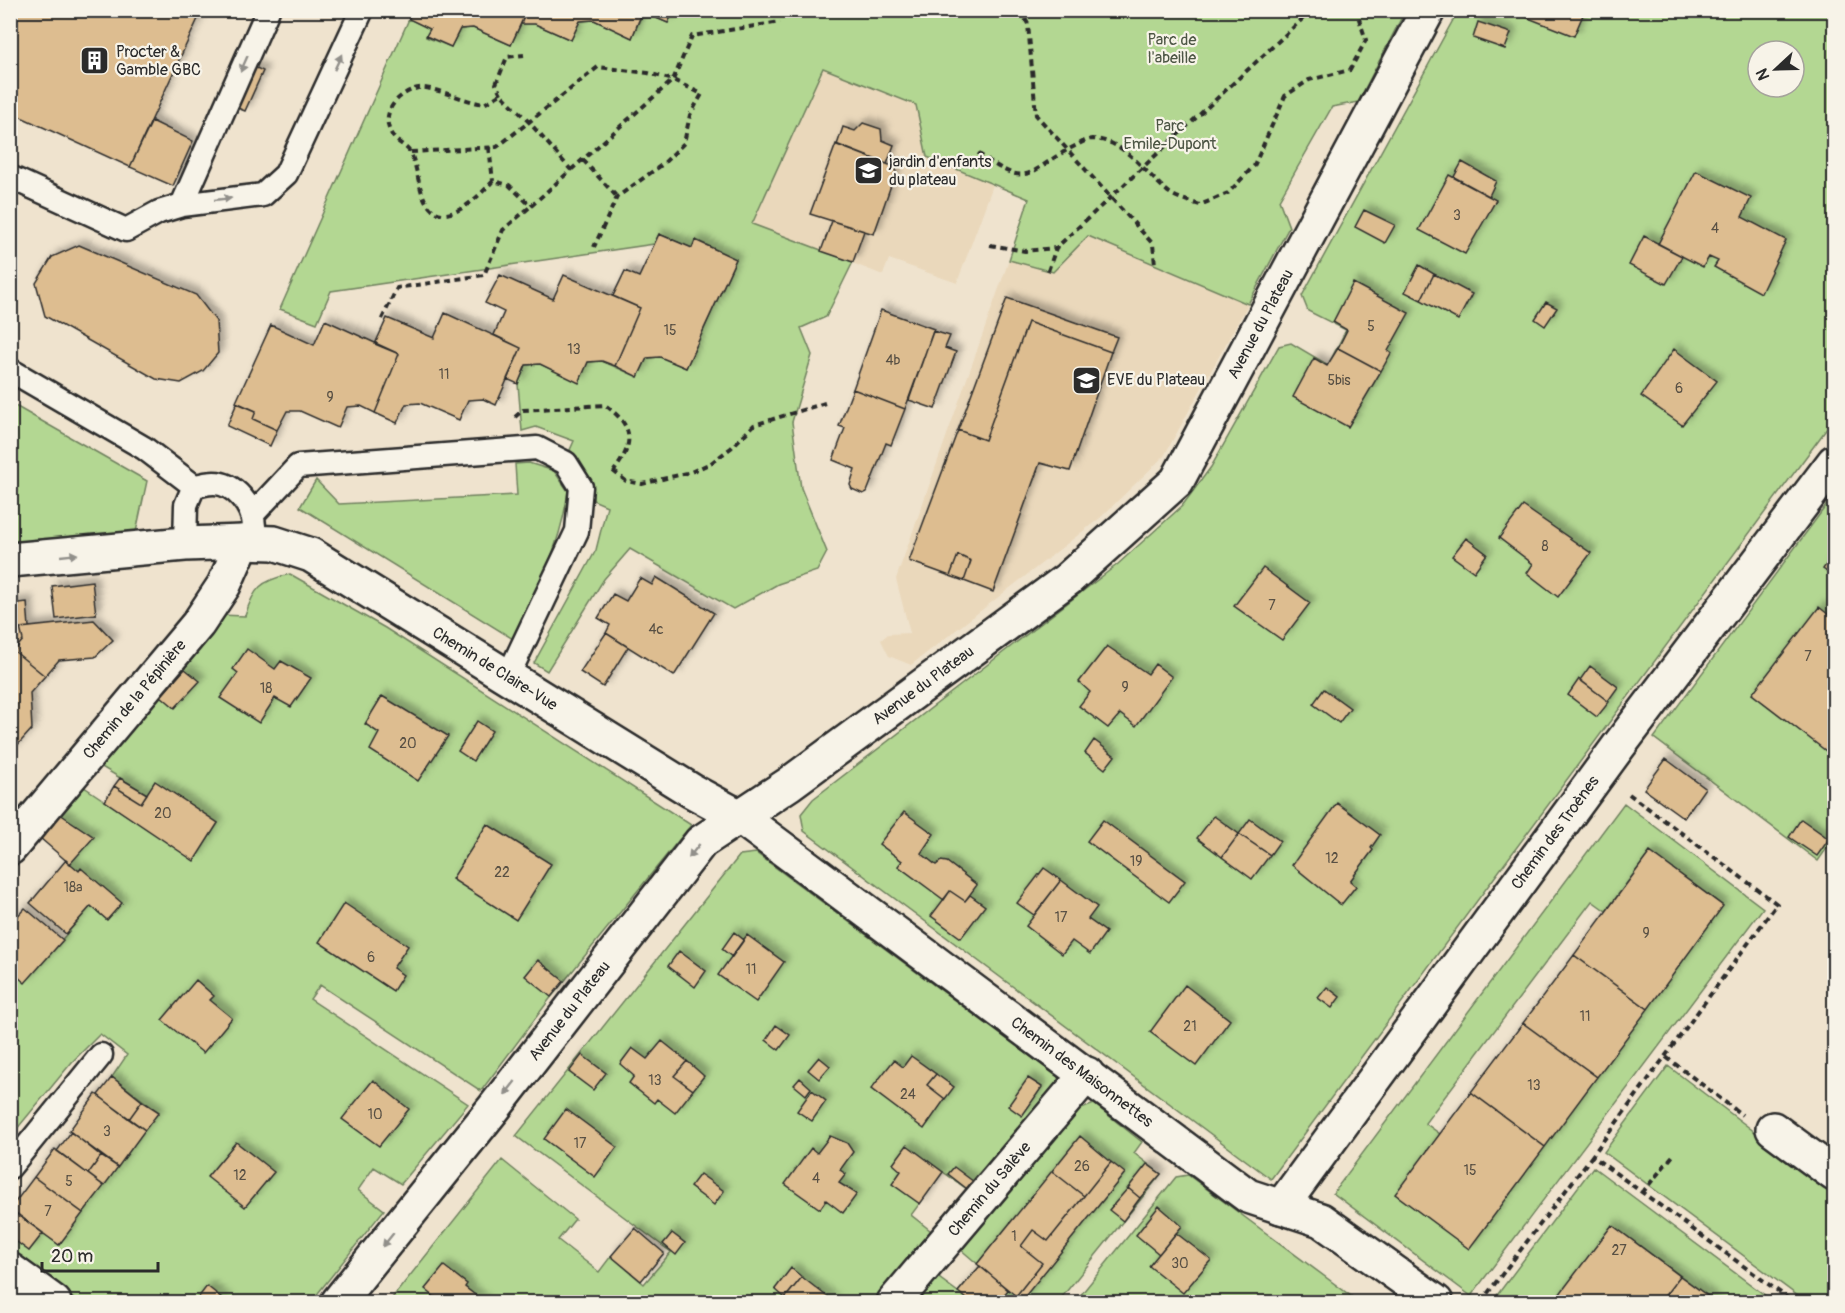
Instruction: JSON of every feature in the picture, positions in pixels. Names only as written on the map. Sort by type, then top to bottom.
[{"type":"street","name":"Avenue du Plateau","points":[[338,1302],[494,1108],[701,842],[789,784],[1068,579],[1177,481],[1428,10]]},
{"type":"street","name":"Chemin des Troènes","points":[[1281,1207],[1600,772],[1834,462]]},
{"type":"street","name":"Chemin de Claire-Vue","points":[[185,544],[248,527],[274,543],[311,555],[692,791],[740,817]]},
{"type":"street","name":"Chemin de la Pépinière","points":[[10,848],[198,624],[224,585],[248,527]]},
{"type":"street","points":[[10,560],[185,544]]},
{"type":"street","name":"Chemin des Maisonnettes","points":[[740,817],[1248,1196],[1322,1220],[1436,1302]]},
{"type":"street","name":"Chemin du Salève","points":[[894,1302],[1087,1074]]},
{"type":"street","points":[[1773,1129],[1834,1174]]},
{"type":"street","points":[[10,1270],[54,1302]]},
{"type":"lane","points":[[182,205],[268,10]]},
{"type":"lane","points":[[10,177],[126,230],[159,212],[182,205],[263,195],[286,174],[362,10]]},
{"type":"lane","points":[[10,370],[144,448],[194,486],[216,483],[235,490],[248,527]]},
{"type":"lane","points":[[248,527],[298,466],[537,448],[566,463],[581,487],[577,531],[508,675]]},
{"type":"lane","points":[[185,544],[186,505],[194,486]]},
{"type":"lane","points":[[10,1167],[101,1055]]},
{"type":"path","points":[[1020,10],[1028,24],[1036,115],[1153,244],[1155,265]]},
{"type":"path","points":[[1048,271],[1056,248],[1312,10]]},
{"type":"path","points":[[978,153],[1001,171],[1023,175],[1044,167],[1068,150],[1090,139],[1116,143],[1168,192],[1200,205],[1228,193],[1254,166],[1285,96],[1309,80],[1350,69],[1366,40],[1356,10]]},
{"type":"path","points":[[382,319],[397,288],[484,275],[503,230],[673,80],[692,36],[780,22]]},
{"type":"path","points":[[524,55],[507,57],[496,84],[501,94],[571,170]]},
{"type":"path","points":[[501,94],[484,104],[422,87],[396,98],[387,115],[388,125],[398,143],[411,152],[497,147],[598,67],[648,73],[673,80],[702,94],[690,115],[684,143],[663,164],[617,197],[594,248]]},
{"type":"path","points":[[489,147],[493,181]]},
{"type":"path","points":[[411,152],[425,201],[438,212],[452,213],[462,209],[493,181]]},
{"type":"path","points":[[583,160],[617,197]]},
{"type":"path","points":[[493,181],[510,185],[531,206]]},
{"type":"path","points":[[990,245],[1025,250],[1056,248]]},
{"type":"path","points":[[581,487],[614,471],[626,481],[642,484],[691,472],[724,453],[754,425],[825,403]]},
{"type":"path","points":[[1481,1302],[1666,1057],[1777,904],[1600,772]]},
{"type":"path","points":[[1666,1057],[1768,1135],[1773,1129]]},
{"type":"path","points":[[1642,1193],[1674,1153]]},
{"type":"path","points":[[1592,1156],[1793,1302]]},
{"type":"shaded area","name":"jardin d'enfants du plateau","points":[[823,68],[916,105],[927,157],[993,185],[957,283],[889,259],[883,275],[752,224]]},
{"type":"shaded area","name":"EVE du Plateau","points":[[1088,236],[1248,304],[1164,456],[1100,518],[911,665],[889,656],[881,640],[888,634],[910,633],[896,579],[1009,260],[1053,272]]},
{"type":"green space","points":[[674,10],[1405,11],[1358,102],[1332,107],[1279,200],[1289,227],[1248,304],[1088,236],[1053,272],[1009,260],[1029,199],[927,157],[916,105],[823,68],[752,224],[853,262],[826,317],[801,328],[812,355],[792,422],[801,488],[827,552],[817,571],[778,584],[733,609],[630,549],[604,579],[547,671],[534,663],[596,550],[607,506],[593,500],[591,480],[570,450],[574,441],[536,427],[522,431],[518,384],[526,365],[540,364],[579,382],[588,362],[602,361],[638,377],[647,358],[660,357],[686,368],[736,259],[696,240],[692,248],[659,234],[654,244],[331,291],[317,323],[280,309],[409,19],[430,29],[426,37],[451,47],[460,29],[473,28],[511,45],[521,24],[535,24],[571,40],[580,21],[594,20],[632,38],[641,17],[654,17],[668,23]]},
{"type":"green space","points":[[1458,11],[1834,11],[1834,419],[1271,1179],[804,831],[801,814],[813,799],[1118,564],[1182,506],[1211,467],[1279,346],[1291,343],[1328,365],[1346,330],[1308,311],[1302,296]]},
{"type":"green space","points":[[10,403],[147,481],[136,532],[11,547]]},
{"type":"green space","points":[[529,463],[554,471],[568,491],[554,549],[540,585],[513,639],[300,507],[316,480],[339,504],[517,495],[515,464]]},
{"type":"green space","points":[[1834,495],[1834,838],[1818,861],[1654,738]]},
{"type":"green space","points":[[290,574],[385,628],[691,825],[549,1000],[481,1091],[320,985],[310,999],[468,1104],[401,1184],[374,1167],[358,1190],[384,1210],[311,1302],[78,1302],[11,1251],[11,1237],[29,1251],[43,1233],[59,1245],[158,1112],[112,1077],[127,1055],[100,1034],[72,1062],[11,1136],[11,970],[25,982],[91,906],[107,920],[81,869],[79,871],[70,864],[60,814],[81,785],[194,860],[218,823],[156,782],[147,794],[100,766],[220,615],[245,616],[252,598],[260,587],[272,579]]},
{"type":"green space","points":[[1624,803],[1763,908],[1471,1296],[1333,1193]],"holes":[[[1650,852],[1722,905],[1469,1248],[1440,1134],[1425,1123],[1592,901],[1606,911]]]},
{"type":"green space","points":[[756,853],[1058,1077],[1059,1090],[971,1192],[943,1172],[911,1215],[935,1234],[876,1302],[389,1302],[502,1160],[575,1219],[558,1240],[599,1272],[611,1256],[644,1284],[671,1252],[516,1136],[740,855]]},
{"type":"green space","points":[[1668,1066],[1834,1192],[1834,1302],[1806,1302],[1604,1152]]},
{"type":"green space","points":[[1094,1104],[1142,1142],[1134,1153],[1161,1174],[1058,1302],[907,1302],[932,1273],[958,1292],[980,1266],[959,1248],[1079,1110]]},
{"type":"green space","points":[[1593,1167],[1774,1302],[1716,1302],[1612,1225],[1557,1299],[1561,1302],[1492,1302]]},
{"type":"green space","points":[[1188,1175],[1359,1302],[1075,1302],[1176,1177]]},
{"type":"building","name":"Procter & Gamble GBC","points":[[10,10],[202,10],[130,167],[10,112]]},
{"type":"building","points":[[413,10],[527,10],[511,45],[473,28],[460,29],[451,47],[426,36],[430,29],[409,19]]},
{"type":"building","points":[[527,10],[643,10],[632,38],[594,20],[580,21],[571,40],[535,24],[521,24]]},
{"type":"building","points":[[643,10],[674,10],[668,23],[654,17],[641,17]]},
{"type":"building","points":[[1508,10],[1585,10],[1574,36]]},
{"type":"building","points":[[1478,22],[1511,33],[1505,49],[1473,38]]},
{"type":"building","points":[[248,64],[263,71],[245,111],[230,105]]},
{"type":"building","points":[[152,121],[193,141],[173,186],[130,167]]},
{"type":"building","points":[[863,123],[881,129],[882,140],[894,145],[887,164],[837,145],[843,127],[855,131]]},
{"type":"building","points":[[836,144],[897,168],[874,234],[810,214]]},
{"type":"building","points":[[1462,162],[1496,181],[1489,196],[1454,177]]},
{"type":"building","points":[[1696,171],[1751,198],[1742,217],[1786,240],[1761,293],[1714,267],[1718,261],[1709,257],[1703,267],[1658,244]]},
{"type":"building","points":[[1449,175],[1496,200],[1465,254],[1419,230]]},
{"type":"building","points":[[1364,210],[1395,225],[1385,243],[1355,227]]},
{"type":"building","points":[[832,221],[864,231],[853,262],[821,251]]},
{"type":"building","points":[[659,234],[692,248],[695,240],[736,259],[686,368],[660,357],[647,358],[638,377],[615,366],[640,308],[613,296],[625,271],[639,277]]},
{"type":"building","points":[[1644,236],[1682,256],[1666,284],[1629,265]]},
{"type":"building","points":[[79,245],[196,295],[216,321],[218,353],[203,371],[181,383],[156,379],[45,316],[36,283],[52,257]]},
{"type":"building","points":[[1419,265],[1434,274],[1421,300],[1405,292]]},
{"type":"building","points":[[1434,274],[1472,294],[1458,320],[1421,300]]},
{"type":"building","points":[[500,275],[553,299],[564,275],[640,308],[615,366],[602,361],[588,362],[579,383],[540,364],[526,365],[518,384],[507,379],[521,348],[494,335],[504,312],[485,303]]},
{"type":"building","points":[[1353,283],[1409,313],[1388,351],[1391,353],[1381,371],[1338,348],[1347,330],[1333,322]]},
{"type":"building","points":[[1007,298],[1117,337],[1111,352],[1028,322],[985,440],[958,430]]},
{"type":"building","points":[[1546,302],[1557,308],[1545,326],[1535,319]]},
{"type":"building","points":[[881,310],[934,329],[905,409],[853,389]]},
{"type":"building","points":[[445,313],[521,348],[496,405],[483,399],[468,400],[459,420],[420,403],[406,404],[397,423],[375,413],[399,354],[375,344],[387,318],[434,338]]},
{"type":"building","points":[[325,320],[399,354],[375,413],[361,406],[347,407],[338,428],[300,411],[287,411],[277,430],[253,419],[256,411],[236,402],[271,325],[314,345]]},
{"type":"building","points":[[1028,322],[1111,352],[1070,471],[1040,463],[993,592],[964,581],[971,561],[958,555],[950,576],[909,561],[958,430],[985,440]]},
{"type":"building","points":[[933,331],[950,336],[945,348],[956,352],[935,409],[909,400]]},
{"type":"building","points":[[1338,348],[1381,371],[1348,427],[1293,397],[1314,358],[1327,366]]},
{"type":"building","points":[[1674,349],[1717,381],[1682,425],[1641,396]]},
{"type":"building","points":[[853,389],[905,409],[891,445],[886,443],[867,492],[863,494],[852,489],[850,485],[855,469],[833,460],[845,428],[839,426]]},
{"type":"building","points":[[237,403],[256,411],[253,419],[277,430],[270,446],[227,426]]},
{"type":"building","points":[[1523,506],[1591,553],[1558,597],[1527,573],[1533,564],[1499,538]]},
{"type":"building","points":[[1466,538],[1487,554],[1474,572],[1452,556]]},
{"type":"building","points":[[1834,553],[1834,577],[1823,569]]},
{"type":"building","points":[[958,555],[971,561],[964,581],[950,576]]},
{"type":"building","points":[[1263,568],[1310,603],[1282,640],[1234,606]]},
{"type":"building","points":[[656,577],[714,613],[674,676],[606,633],[610,625],[598,618],[613,594],[626,601],[640,578],[652,585]]},
{"type":"building","points":[[92,581],[96,614],[56,619],[52,586]]},
{"type":"building","points":[[27,602],[29,627],[20,628],[23,640],[10,655],[10,604]]},
{"type":"building","points":[[1819,607],[1834,619],[1834,740],[1826,751],[1752,694]]},
{"type":"building","points":[[94,620],[113,640],[95,657],[59,660],[45,676],[14,651],[23,640],[20,628]]},
{"type":"building","points":[[606,633],[628,647],[603,687],[580,672]]},
{"type":"building","points":[[1107,646],[1148,674],[1155,664],[1172,677],[1136,726],[1120,714],[1108,728],[1079,706],[1090,692],[1079,682]]},
{"type":"building","points":[[247,649],[275,669],[281,661],[311,678],[291,707],[275,698],[259,723],[220,698],[238,673],[233,669]]},
{"type":"building","points":[[14,651],[45,676],[30,693],[32,729],[13,750],[10,748],[10,655]]},
{"type":"building","points":[[1590,666],[1618,687],[1608,701],[1580,680]]},
{"type":"building","points":[[185,669],[200,681],[175,708],[161,696]]},
{"type":"building","points":[[1579,679],[1609,702],[1597,717],[1568,695]]},
{"type":"building","points":[[1324,689],[1350,708],[1339,723],[1313,704]]},
{"type":"building","points":[[382,696],[448,736],[418,781],[370,750],[379,733],[365,724]]},
{"type":"building","points":[[477,721],[492,731],[473,761],[458,751]]},
{"type":"building","points":[[1094,740],[1115,756],[1105,769],[1085,753]]},
{"type":"building","points":[[1666,759],[1705,788],[1684,818],[1644,789]]},
{"type":"building","points":[[120,778],[147,794],[141,803],[114,786]]},
{"type":"building","points":[[155,781],[218,823],[194,861],[105,801],[114,786],[141,803]]},
{"type":"building","points":[[1337,803],[1380,835],[1371,848],[1373,850],[1350,881],[1356,886],[1341,905],[1292,865]]},
{"type":"building","points":[[904,812],[934,834],[921,853],[936,865],[941,861],[947,862],[977,885],[965,901],[950,891],[944,900],[898,866],[902,861],[879,844]]},
{"type":"building","points":[[60,814],[94,837],[70,864],[40,838]]},
{"type":"building","points":[[1214,816],[1239,834],[1222,857],[1197,838]]},
{"type":"building","points":[[1250,819],[1280,841],[1270,855],[1239,834]]},
{"type":"building","points":[[1801,819],[1829,839],[1817,856],[1789,837]]},
{"type":"building","points":[[1103,820],[1185,881],[1169,902],[1087,841]]},
{"type":"building","points":[[487,824],[551,864],[516,920],[452,879]]},
{"type":"building","points":[[1239,834],[1270,855],[1252,879],[1222,857]]},
{"type":"building","points":[[1650,852],[1723,906],[1648,1009],[1574,955]]},
{"type":"building","points":[[66,860],[79,871],[81,868],[122,903],[107,920],[91,906],[66,934],[30,903]]},
{"type":"building","points":[[1044,868],[1061,880],[1034,915],[1017,903]]},
{"type":"building","points":[[1061,880],[1097,907],[1088,919],[1106,932],[1090,954],[1072,941],[1062,954],[1026,926]]},
{"type":"building","points":[[950,891],[965,901],[970,895],[985,906],[961,938],[931,916]]},
{"type":"building","points":[[344,903],[408,946],[393,968],[403,975],[393,991],[319,942]]},
{"type":"building","points":[[25,908],[63,940],[25,983],[10,970],[10,924]]},
{"type":"building","points":[[734,932],[744,940],[732,957],[722,949]]},
{"type":"building","points":[[747,935],[784,962],[756,1002],[718,975]]},
{"type":"building","points":[[679,951],[706,971],[695,987],[668,966]]},
{"type":"building","points":[[1574,955],[1648,1009],[1597,1077],[1523,1023]]},
{"type":"building","points":[[538,960],[564,981],[551,997],[525,976]]},
{"type":"building","points":[[196,980],[214,996],[210,1000],[232,1018],[203,1053],[162,1020]]},
{"type":"building","points":[[1185,985],[1230,1020],[1196,1066],[1150,1032]]},
{"type":"building","points":[[1327,987],[1340,997],[1332,1008],[1318,998]]},
{"type":"building","points":[[1523,1023],[1597,1077],[1545,1147],[1471,1092]]},
{"type":"building","points":[[776,1025],[790,1035],[779,1050],[766,1040]]},
{"type":"building","points":[[662,1041],[687,1061],[674,1076],[693,1090],[675,1113],[657,1099],[654,1103],[629,1083],[634,1076],[620,1064],[632,1048],[647,1059]]},
{"type":"building","points":[[582,1055],[606,1073],[593,1090],[569,1072]]},
{"type":"building","points":[[911,1056],[936,1074],[927,1085],[945,1099],[924,1129],[871,1089],[894,1060],[903,1067]]},
{"type":"building","points":[[819,1057],[830,1066],[819,1079],[808,1070]]},
{"type":"building","points":[[687,1061],[704,1076],[693,1090],[674,1076]]},
{"type":"building","points":[[936,1074],[954,1087],[945,1099],[927,1085]]},
{"type":"building","points":[[112,1077],[142,1101],[129,1119],[98,1095]]},
{"type":"building","points":[[800,1078],[811,1088],[806,1095],[794,1085]]},
{"type":"building","points":[[1028,1078],[1042,1087],[1022,1116],[1008,1106]]},
{"type":"building","points":[[373,1080],[409,1109],[379,1146],[342,1119]]},
{"type":"building","points":[[812,1090],[826,1101],[812,1121],[797,1111]]},
{"type":"building","points":[[1471,1092],[1545,1147],[1469,1249],[1395,1194]]},
{"type":"building","points":[[96,1094],[145,1130],[118,1167],[69,1131]]},
{"type":"building","points":[[142,1101],[159,1112],[145,1130],[129,1119]]},
{"type":"building","points":[[566,1109],[617,1147],[595,1177],[544,1139]]},
{"type":"building","points":[[71,1132],[101,1156],[88,1174],[57,1151]]},
{"type":"building","points":[[830,1136],[847,1143],[853,1152],[840,1170],[846,1174],[839,1183],[857,1194],[843,1213],[826,1200],[820,1209],[785,1184],[811,1148],[817,1153]]},
{"type":"building","points":[[1080,1136],[1111,1162],[1084,1196],[1052,1171]]},
{"type":"building","points":[[236,1142],[274,1172],[245,1207],[207,1177]]},
{"type":"building","points":[[907,1145],[943,1172],[920,1204],[892,1184],[901,1171],[893,1164]]},
{"type":"building","points":[[55,1149],[104,1186],[83,1213],[34,1177]]},
{"type":"building","points":[[101,1156],[118,1167],[104,1186],[88,1174]]},
{"type":"building","points":[[1111,1162],[1125,1173],[1022,1300],[1016,1296],[1042,1263],[1021,1246],[1033,1230],[1048,1241]]},
{"type":"building","points":[[1147,1164],[1161,1174],[1140,1198],[1128,1188]]},
{"type":"building","points":[[954,1167],[978,1185],[971,1192],[948,1174]]},
{"type":"building","points":[[1052,1171],[1084,1196],[1048,1241],[1033,1230],[1021,1246],[1042,1263],[1016,1296],[977,1264]]},
{"type":"building","points":[[700,1174],[724,1191],[714,1205],[690,1187]]},
{"type":"building","points":[[34,1177],[83,1213],[59,1245],[10,1209]]},
{"type":"building","points":[[1128,1188],[1140,1198],[1123,1221],[1109,1210]]},
{"type":"building","points":[[1159,1206],[1182,1226],[1159,1254],[1136,1235]]},
{"type":"building","points":[[12,1210],[43,1233],[29,1251],[10,1237]]},
{"type":"building","points":[[1612,1225],[1680,1276],[1660,1302],[1561,1302],[1556,1299]]},
{"type":"building","points":[[635,1228],[664,1253],[641,1281],[611,1256]]},
{"type":"building","points":[[672,1233],[685,1243],[676,1255],[663,1244]]},
{"type":"building","points":[[1176,1233],[1211,1260],[1183,1293],[1149,1266]]},
{"type":"building","points":[[444,1266],[467,1284],[465,1287],[484,1302],[441,1302],[425,1289]]},
{"type":"building","points":[[980,1266],[1008,1290],[998,1302],[971,1302],[958,1292]]},
{"type":"building","points":[[791,1268],[802,1277],[785,1298],[775,1289]]},
{"type":"building","points":[[1680,1276],[1716,1302],[1660,1302]]},
{"type":"building","points":[[802,1277],[834,1302],[782,1302]]},
{"type":"building","points":[[207,1286],[227,1302],[195,1302]]},
{"type":"place","name":"Procter & Gamble GBC","points":[[95,61]]},
{"type":"place","name":"jardin d'enfants du plateau","points":[[868,171]]},
{"type":"place","name":"EVE du Plateau","points":[[1086,380]]},
{"type":"park label","name":"Parc de l'abeille","points":[[1172,49]]},
{"type":"park label","name":"Parc Emile-Dupont","points":[[1170,135]]}]
